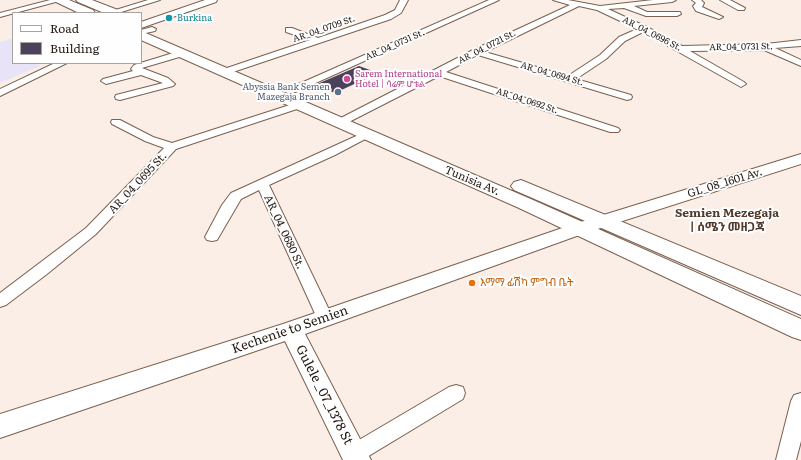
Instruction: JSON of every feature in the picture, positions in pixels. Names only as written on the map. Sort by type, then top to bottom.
[{"type":"main road","points":[[60,0],[87,12]]},
{"type":"main road","points":[[82,0],[112,12]]},
{"type":"main road","name":"Tunisia Av.","points":[[143,28],[183,53],[224,72],[297,97],[347,119],[602,221],[801,306]]},
{"type":"main road","name":"Tunisia Av.","points":[[143,28],[243,66],[297,97]]},
{"type":"main road","name":"Tunisia Av.","points":[[347,119],[365,135],[526,204],[801,330]]},
{"type":"main road","name":"GL_08_1601 Av.","points":[[578,229],[801,159]]},
{"type":"main road","name":"Kechenie to Semien","points":[[0,426],[326,318],[578,229]]},
{"type":"main road","name":"Gulele _07_1378 St","points":[[290,330],[355,457]]},
{"type":"street","points":[[0,15],[60,0]]},
{"type":"street","points":[[117,12],[156,0]]},
{"type":"street","points":[[143,28],[213,0]]},
{"type":"street","name":"AR_04_0709 St.","points":[[224,72],[319,42],[388,17],[398,10],[404,0]]},
{"type":"street","name":"AR_04_0731 St.","points":[[297,97],[495,0]]},
{"type":"street","name":"AR_04_0696 St.","points":[[557,0],[599,8],[644,29],[741,84]]},
{"type":"street","points":[[599,8],[672,0]]},
{"type":"street","points":[[696,0],[700,3],[697,6],[700,9],[719,17]]},
{"type":"street","points":[[724,0],[741,8]]},
{"type":"street","name":"AR_04_0721 St.","points":[[347,119],[476,52],[578,4]]},
{"type":"street","points":[[626,6],[646,14],[677,14]]},
{"type":"street","points":[[570,79],[603,57],[622,39],[644,29]]},
{"type":"street","points":[[289,30],[319,42]]},
{"type":"street","name":"AR_04_0731 St.","points":[[681,49],[766,47],[801,43]]},
{"type":"street","points":[[766,47],[801,63]]},
{"type":"street","name":"AR_04_0694 St.","points":[[476,52],[627,97]]},
{"type":"street","points":[[120,97],[162,87],[170,83],[142,72],[136,68],[183,53]]},
{"type":"street","points":[[0,93],[60,64]]},
{"type":"street","points":[[106,81],[142,72]]},
{"type":"street","name":"AR_04_0692 St.","points":[[440,72],[614,130]]},
{"type":"street","name":"AR_04_0695 St.","points":[[0,301],[91,232],[172,148],[297,97]]},
{"type":"street","points":[[116,122],[149,139],[172,148]]},
{"type":"street","name":"AR_04_0680 St.","points":[[326,318],[262,183],[331,153],[365,135]]},
{"type":"street","points":[[212,237],[229,205],[236,196],[262,183]]},
{"type":"street","points":[[355,457],[456,393]]},
{"type":"street","points":[[786,460],[801,401]]},
{"type":"shaded area","points":[[12,38],[12,64],[39,64],[40,66],[0,83],[0,42]]},
{"type":"building","name":"Sarem International Hotel | ሳሬም ሆቴል","points":[[359,66],[378,73],[335,93],[315,85]]},
{"type":"place","name":"Burkina","points":[[169,18]]},
{"type":"place","name":"Sarem International Hotel | ሳሬም ሆቴል","points":[[347,79]]},
{"type":"place","name":"Abyssia Bank Semen Mazegaja Branch","points":[[338,92]]},
{"type":"place","name":"እማማ ፊሽካ ምግብ ቤት","points":[[472,283]]},
{"type":"district","name":"Semien Mezegaja | ሰሜን መዘጋጃ","points":[[727,220]]}]
